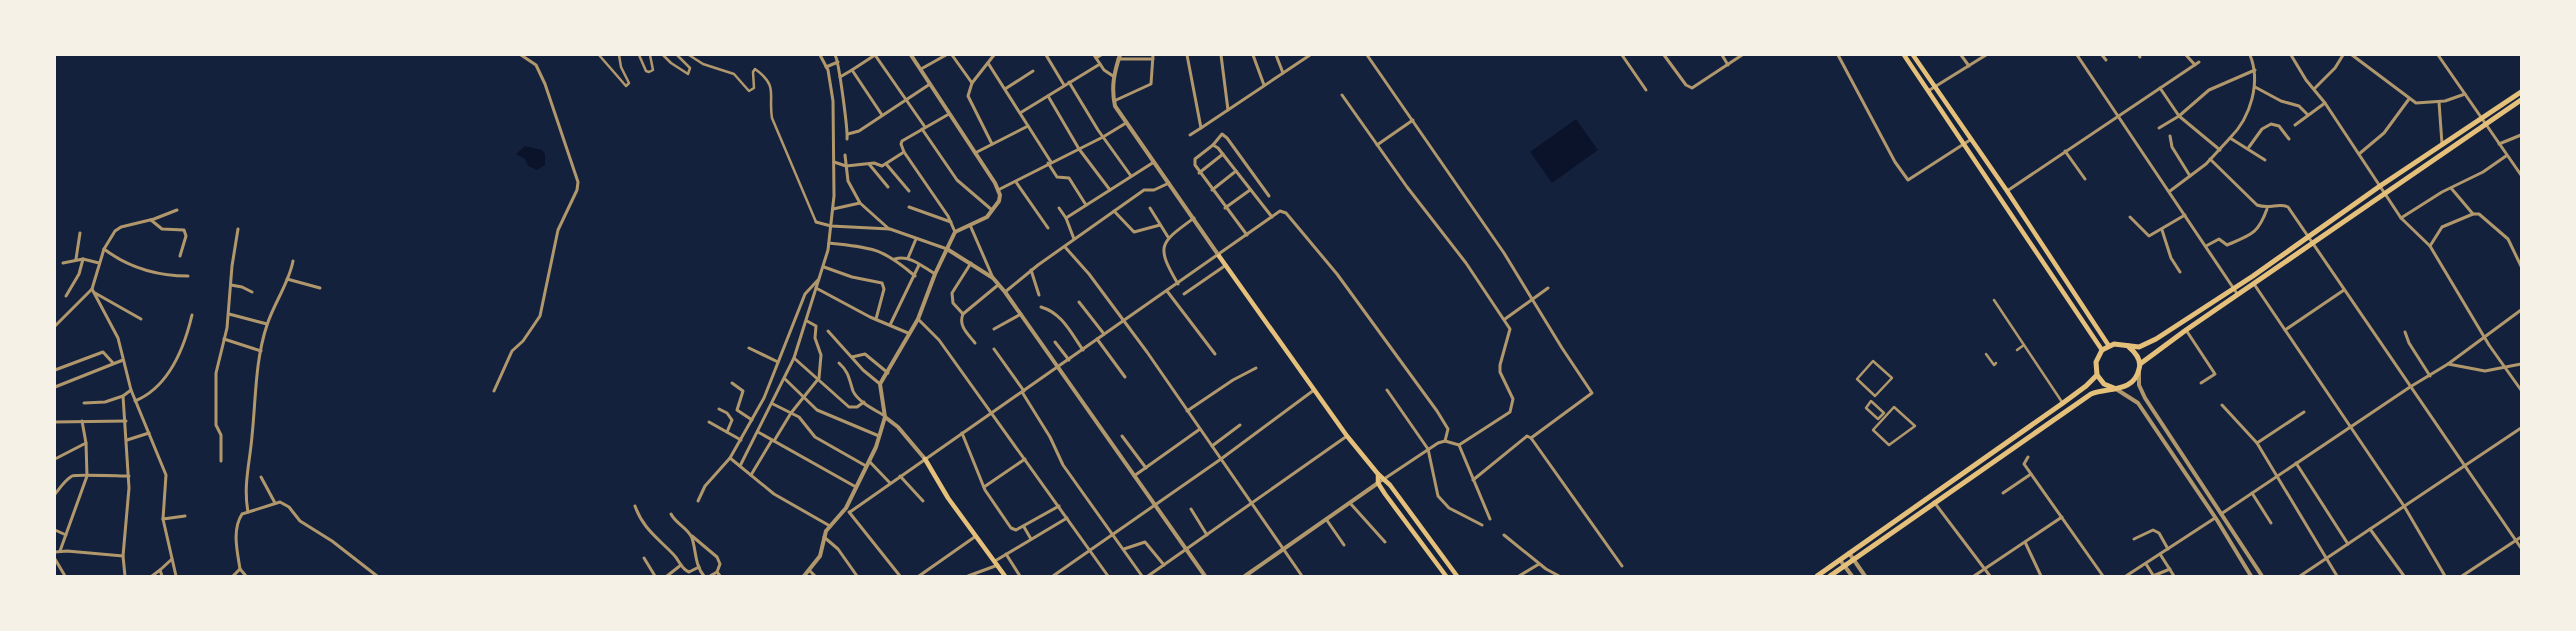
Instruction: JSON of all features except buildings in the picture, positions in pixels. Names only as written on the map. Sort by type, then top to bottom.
[{"type":"main road","points":[[1904,55],[2102,350]]},
{"type":"main road","points":[[1913,55],[1970,140],[2007,190],[2109,346]]},
{"type":"main road","points":[[2115,388],[2104,384],[2097,375],[2096,362],[2102,350],[2109,346],[2126,345],[2139,347],[2148,344],[2234,288],[2380,186],[2521,92]]},
{"type":"main road","points":[[1830,576],[2091,394],[2128,385],[2140,367],[2186,330],[2521,100]]},
{"type":"main road","points":[[1219,256],[1347,436],[1378,474],[1385,478],[1456,576]]},
{"type":"main road","points":[[2126,345],[2135,353],[2140,367]]},
{"type":"main road","points":[[1817,576],[2063,403],[2097,375]]},
{"type":"main road","points":[[925,459],[948,498],[1005,576]]},
{"type":"main road","points":[[1378,474],[1378,483],[1446,576]]},
{"type":"main road","points":[[1929,496],[1934,502]]},
{"type":"street","points":[[494,391],[512,351],[523,340],[540,316],[558,230],[577,190],[578,182],[545,84],[536,66],[521,55]]},
{"type":"street","points":[[599,55],[626,86],[630,83],[621,66],[620,55]]},
{"type":"street","points":[[639,55],[646,71],[652,72],[650,55]]},
{"type":"street","points":[[663,55],[671,63],[688,74],[690,68],[677,55]]},
{"type":"street","points":[[689,55],[703,64],[734,74],[749,91],[753,91],[754,88],[753,72],[755,69],[772,87],[773,92],[770,106],[772,118],[813,219],[816,222],[831,226],[890,229],[947,249],[993,278]]},
{"type":"street","points":[[740,466],[773,404],[794,358],[807,321],[818,280],[824,267],[829,243],[833,209],[833,101],[826,67],[820,55]]},
{"type":"street","points":[[835,55],[838,62],[848,134],[847,139]]},
{"type":"street","points":[[840,77],[875,55],[906,99],[956,180],[992,211]]},
{"type":"street","points":[[880,384],[888,373],[908,333],[918,320],[935,274],[955,232],[987,217],[999,201],[998,190],[911,55]]},
{"type":"street","points":[[921,69],[946,55]]},
{"type":"street","points":[[952,55],[972,83]]},
{"type":"street","points":[[992,144],[968,96],[972,83],[994,55]]},
{"type":"street","points":[[1046,55],[1064,85]]},
{"type":"street","points":[[1101,55],[1095,56],[1100,64],[1113,76]]},
{"type":"street","points":[[1188,55],[1201,128]]},
{"type":"street","points":[[1221,55],[1228,110]]},
{"type":"street","points":[[1253,55],[1264,85]]},
{"type":"street","points":[[1276,55],[1283,73]]},
{"type":"street","points":[[1190,135],[1310,55]]},
{"type":"street","points":[[1367,55],[1504,254],[1592,393],[1531,438]]},
{"type":"street","points":[[1622,55],[1646,90]]},
{"type":"street","points":[[1664,55],[1686,85],[1692,88],[1742,55]]},
{"type":"street","points":[[1722,55],[1728,64]]},
{"type":"street","points":[[1838,55],[1895,162],[1908,180],[1970,140]]},
{"type":"street","points":[[1961,55],[1968,66]]},
{"type":"street","points":[[1928,91],[1986,55]]},
{"type":"street","points":[[2078,55],[2238,295]]},
{"type":"street","points":[[2102,55],[2106,60]]},
{"type":"street","points":[[2186,55],[2195,65]]},
{"type":"street","points":[[2170,191],[2200,169],[2236,132],[2252,100],[2255,87],[2254,70],[2250,55]]},
{"type":"street","points":[[2292,55],[2401,218],[2430,246],[2484,337],[2521,390]]},
{"type":"street","points":[[2314,89],[2334,68],[2343,55]]},
{"type":"street","points":[[2352,55],[2409,100],[2423,104],[2439,102],[2465,94]]},
{"type":"street","points":[[2438,55],[2506,156],[2521,175]]},
{"type":"street","points":[[1114,101],[1151,84],[1153,57],[1119,57],[1113,76],[1114,101],[1126,123],[1219,256]]},
{"type":"street","points":[[826,67],[838,62]]},
{"type":"street","points":[[2007,190],[2199,62]]},
{"type":"street","points":[[988,63],[1058,177],[1070,178],[1086,205]]},
{"type":"street","points":[[1020,113],[1100,64]]},
{"type":"street","points":[[852,70],[882,115]]},
{"type":"street","points":[[2160,128],[2179,116],[2209,90],[2254,70]]},
{"type":"street","points":[[1005,89],[1033,71]]},
{"type":"street","points":[[1069,82],[1103,137],[1131,176]]},
{"type":"street","points":[[848,134],[859,131],[931,84]]},
{"type":"street","points":[[2255,87],[2281,101],[2299,106],[2308,115]]},
{"type":"street","points":[[2160,88],[2179,116],[2220,150]]},
{"type":"street","points":[[1342,95],[1505,319],[1510,329],[1500,365],[1500,372],[1513,399],[1513,406],[1510,412],[1459,445]]},
{"type":"street","points":[[1048,96],[1079,149],[1110,190]]},
{"type":"street","points":[[2359,154],[2384,133],[2409,100]]},
{"type":"street","points":[[2439,102],[2442,145]]},
{"type":"street","points":[[2296,125],[2325,103]]},
{"type":"street","points":[[949,114],[902,141],[901,144],[904,152],[951,222],[955,232]]},
{"type":"street","points":[[1377,145],[1413,120]]},
{"type":"street","points":[[998,190],[1016,182],[1049,162],[1103,137],[1126,123]]},
{"type":"street","points":[[2249,148],[2258,132],[2271,124],[2279,126],[2288,139]]},
{"type":"street","points":[[975,153],[1028,126]]},
{"type":"street","points":[[1247,234],[1199,173],[1195,165],[1195,159],[1213,145],[1222,134],[1227,138],[1269,196]]},
{"type":"street","points":[[2499,144],[2521,135]]},
{"type":"street","points":[[2170,136],[2172,148],[2190,176]]},
{"type":"street","points":[[2230,138],[2266,160]]},
{"type":"street","points":[[1213,145],[1223,154],[1272,217]]},
{"type":"street","points":[[2065,151],[2085,179]]},
{"type":"street","points":[[834,162],[846,166],[887,165],[904,152]]},
{"type":"street","points":[[845,154],[848,182],[860,203],[890,229]]},
{"type":"street","points":[[1199,173],[1223,154]]},
{"type":"street","points":[[2401,218],[2451,188],[2483,172],[2506,156]]},
{"type":"street","points":[[2210,160],[2257,205],[2267,209],[2279,205],[2288,207],[2521,548]]},
{"type":"street","points":[[1066,218],[1154,162]]},
{"type":"street","points":[[869,164],[888,187]]},
{"type":"street","points":[[887,165],[909,191]]},
{"type":"street","points":[[1212,190],[1236,171]]},
{"type":"street","points":[[1016,182],[1048,228]]},
{"type":"street","points":[[1005,292],[1032,270],[1065,248],[1074,239],[1144,190],[1154,190],[1169,183]]},
{"type":"street","points":[[2451,188],[2474,214]]},
{"type":"street","points":[[1225,208],[1250,190]]},
{"type":"street","points":[[833,209],[860,203]]},
{"type":"street","points":[[909,207],[951,222]]},
{"type":"street","points":[[1058,208],[1066,218],[1074,239]]},
{"type":"street","points":[[1150,208],[1168,238]]},
{"type":"street","points":[[2206,246],[2219,239],[2227,245],[2256,232],[2262,224],[2267,209]]},
{"type":"street","points":[[55,326],[93,291],[99,263],[107,241],[121,227],[150,220],[177,210]]},
{"type":"street","points":[[1114,211],[1134,232],[1160,225]]},
{"type":"street","points":[[850,512],[1058,368],[1123,320],[1219,256],[1280,211],[1286,213],[1336,274],[1437,411],[1448,429],[1445,440],[1385,478],[1245,576]]},
{"type":"street","points":[[2430,246],[2442,227],[2478,214],[2508,239],[2521,266]]},
{"type":"street","points":[[2130,218],[2149,236],[2185,215]]},
{"type":"street","points":[[1178,284],[1167,266],[1163,251],[1168,238],[1194,218]]},
{"type":"street","points":[[150,220],[162,229],[184,230],[186,236],[180,256]]},
{"type":"street","points":[[970,224],[993,278],[1021,314],[1154,506],[1205,576]]},
{"type":"street","points":[[221,461],[221,435],[216,425],[214,397],[216,373],[229,314],[238,229]]},
{"type":"street","points":[[2162,230],[2171,258],[2180,272]]},
{"type":"street","points":[[76,259],[80,233]]},
{"type":"street","points":[[909,258],[907,256],[916,239]]},
{"type":"street","points":[[829,243],[881,251],[895,259],[915,276]]},
{"type":"street","points":[[1065,248],[1089,274],[1123,320],[1302,576]]},
{"type":"street","points":[[104,249],[122,261],[143,270],[188,276]]},
{"type":"street","points":[[895,259],[909,258],[935,274]]},
{"type":"street","points":[[63,263],[83,259],[99,263]]},
{"type":"street","points":[[66,296],[79,274],[83,259]]},
{"type":"street","points":[[248,512],[245,494],[252,436],[254,386],[260,351],[267,324],[294,261]]},
{"type":"street","points":[[963,314],[953,303],[952,293],[971,263]]},
{"type":"street","points":[[890,325],[919,265]]},
{"type":"street","points":[[1184,294],[1226,265]]},
{"type":"street","points":[[824,267],[852,278],[882,283],[884,289],[876,319]]},
{"type":"street","points":[[1032,270],[1039,295]]},
{"type":"street","points":[[287,279],[320,288]]},
{"type":"street","points":[[698,501],[705,486],[730,458],[764,398],[805,294],[818,280]]},
{"type":"street","points":[[2254,284],[2404,506],[2445,576]]},
{"type":"street","points":[[231,285],[242,287],[252,292]]},
{"type":"street","points":[[975,343],[960,322],[963,314],[998,285]]},
{"type":"street","points":[[816,288],[908,333]]},
{"type":"street","points":[[1505,319],[1548,288]]},
{"type":"street","points":[[2285,330],[2344,290]]},
{"type":"street","points":[[93,291],[131,311],[141,319]]},
{"type":"street","points":[[93,291],[118,338],[131,390],[149,433],[158,462],[166,475],[163,520],[176,576]]},
{"type":"street","points":[[1167,291],[1215,354]]},
{"type":"street","points":[[1994,300],[2063,403]]},
{"type":"street","points":[[1079,302],[1104,334]]},
{"type":"street","points":[[1041,307],[1050,310],[1061,318],[1083,350]]},
{"type":"street","points":[[2221,514],[2410,387],[2448,364],[2521,310]]},
{"type":"street","points":[[229,314],[267,324]]},
{"type":"street","points":[[994,330],[1021,314]]},
{"type":"street","points":[[136,401],[155,389],[172,366],[184,345],[192,316]]},
{"type":"street","points":[[918,320],[939,340],[1108,576]]},
{"type":"street","points":[[751,475],[791,413],[819,378],[821,361],[815,338],[816,329],[814,324],[807,321]]},
{"type":"street","points":[[2186,330],[2215,374],[2201,383]]},
{"type":"street","points":[[804,576],[820,556],[824,537],[830,526],[846,508],[868,463],[885,417],[880,384],[828,331]]},
{"type":"street","points":[[2405,332],[2409,343],[2430,376]]},
{"type":"street","points":[[224,339],[260,351]]},
{"type":"street","points":[[1097,339],[1125,377]]},
{"type":"street","points":[[1055,342],[1069,360]]},
{"type":"street","points":[[2017,350],[2024,345]]},
{"type":"street","points":[[750,348],[778,362]]},
{"type":"street","points":[[994,349],[1050,437],[1063,465],[1142,576]]},
{"type":"street","points":[[55,370],[103,352],[113,363]]},
{"type":"street","points":[[852,357],[865,354],[888,373]]},
{"type":"street","points":[[1986,354],[1994,365],[1996,363]]},
{"type":"street","points":[[794,358],[819,378],[849,407],[857,407],[864,402]]},
{"type":"street","points":[[55,387],[123,360]]},
{"type":"street","points":[[1873,361],[1892,378],[1875,396],[1857,379],[1873,361]]},
{"type":"street","points":[[839,363],[849,374],[854,393],[898,427],[925,459]]},
{"type":"street","points":[[2448,364],[2485,372],[2521,364]]},
{"type":"street","points":[[2140,367],[2139,385],[2145,398],[2262,576]]},
{"type":"street","points":[[1187,411],[1233,380],[1256,368]]},
{"type":"street","points":[[785,379],[822,412],[879,436]]},
{"type":"street","points":[[732,383],[743,391],[737,410],[752,420]]},
{"type":"street","points":[[2115,388],[2138,403],[2215,518],[2251,576]]},
{"type":"street","points":[[84,403],[105,402],[124,396],[131,390]]},
{"type":"street","points":[[1053,576],[1221,459],[1314,390]]},
{"type":"street","points":[[1387,390],[1428,449],[1438,496],[1449,508],[1482,525]]},
{"type":"street","points":[[124,396],[129,476],[123,556],[125,576]]},
{"type":"street","points":[[1871,401],[1884,413],[1878,419],[1866,408],[1871,401]]},
{"type":"street","points":[[773,404],[799,417],[815,437],[868,463],[890,483]]},
{"type":"street","points":[[2222,405],[2256,443],[2336,576]]},
{"type":"street","points":[[1894,407],[1915,426],[1889,445],[1873,430],[1894,407]]},
{"type":"street","points":[[719,410],[727,413],[732,420],[727,432]]},
{"type":"street","points":[[2256,443],[2304,412]]},
{"type":"street","points":[[60,552],[87,476],[86,443],[82,421]]},
{"type":"street","points":[[55,422],[126,421]]},
{"type":"street","points":[[709,422],[741,440]]},
{"type":"street","points":[[1212,446],[1240,425]]},
{"type":"street","points":[[2300,576],[2521,428]]},
{"type":"street","points":[[1134,476],[1200,429]]},
{"type":"street","points":[[758,432],[856,487]]},
{"type":"street","points":[[127,440],[149,433]]},
{"type":"street","points":[[962,433],[984,487],[1011,528],[1016,530],[1024,527],[1059,506]]},
{"type":"street","points":[[1122,436],[1146,468]]},
{"type":"street","points":[[1148,576],[1347,436]]},
{"type":"street","points":[[1473,480],[1527,436],[1531,438],[1622,566]]},
{"type":"street","points":[[1445,440],[1459,445],[1490,519]]},
{"type":"street","points":[[55,459],[86,443]]},
{"type":"street","points":[[2028,457],[2024,462],[2031,474],[2103,576]]},
{"type":"street","points":[[730,458],[774,494],[830,526]]},
{"type":"street","points":[[984,487],[1025,459]]},
{"type":"street","points":[[2296,463],[2348,544]]},
{"type":"street","points":[[55,494],[70,476],[76,474],[87,476],[129,476]]},
{"type":"street","points":[[2003,493],[2031,474]]},
{"type":"street","points":[[900,476],[922,501]]},
{"type":"street","points":[[261,477],[275,503]]},
{"type":"street","points":[[2252,493],[2271,523]]},
{"type":"street","points":[[1934,502],[1990,576]]},
{"type":"street","points":[[246,576],[240,569],[236,532],[242,514],[275,503],[286,504],[300,521],[332,541],[377,576]]},
{"type":"street","points":[[1350,503],[1385,542]]},
{"type":"street","points":[[635,506],[644,526],[689,572],[699,567]]},
{"type":"street","points":[[846,508],[900,576]]},
{"type":"street","points":[[1191,509],[1207,535]]},
{"type":"street","points":[[671,514],[675,521],[691,536],[717,557],[720,564],[717,572],[710,576]]},
{"type":"street","points":[[163,520],[185,516]]},
{"type":"street","points":[[1974,576],[2062,517]]},
{"type":"street","points":[[968,576],[997,563],[1006,554],[1067,518]]},
{"type":"street","points":[[2126,576],[2215,518]]},
{"type":"street","points":[[1326,519],[1344,545]]},
{"type":"street","points":[[1024,527],[1031,539]]},
{"type":"street","points":[[2370,529],[2404,576]]},
{"type":"street","points":[[55,530],[66,535]]},
{"type":"street","points":[[2134,539],[2153,530],[2159,533],[2168,549]]},
{"type":"street","points":[[1504,535],[1540,564],[1559,576]]},
{"type":"street","points":[[691,536],[699,567],[704,576]]},
{"type":"street","points":[[919,576],[976,536]]},
{"type":"street","points":[[824,537],[838,549],[857,576]]},
{"type":"street","points":[[2462,576],[2521,537]]},
{"type":"street","points":[[1124,549],[1144,542],[1164,565]]},
{"type":"street","points":[[2025,542],[2041,576]]},
{"type":"street","points":[[55,552],[123,556]]},
{"type":"street","points":[[1849,553],[1865,576]]},
{"type":"street","points":[[1006,554],[1020,576]]},
{"type":"street","points":[[2160,554],[2174,576]]},
{"type":"street","points":[[644,558],[655,576]]},
{"type":"street","points":[[55,559],[65,576]]},
{"type":"street","points":[[152,576],[172,559]]},
{"type":"street","points":[[1840,560],[1852,576]]},
{"type":"street","points":[[666,576],[681,564]]},
{"type":"street","points":[[1519,576],[1540,564]]},
{"type":"street","points":[[2146,564],[2153,576],[2159,576],[2170,569]]},
{"type":"street","points":[[233,576],[240,569]]},
{"type":"street","points":[[160,570],[162,576]]},
{"type":"street","points":[[809,570],[816,576]]},
{"type":"street","points":[[717,572],[720,576]]},
{"type":"water","points":[[1576,119],[1598,150],[1552,183],[1530,152]]},
{"type":"water","points":[[525,146],[542,150],[545,154],[545,165],[537,170],[528,166],[525,159],[516,154]]}]
